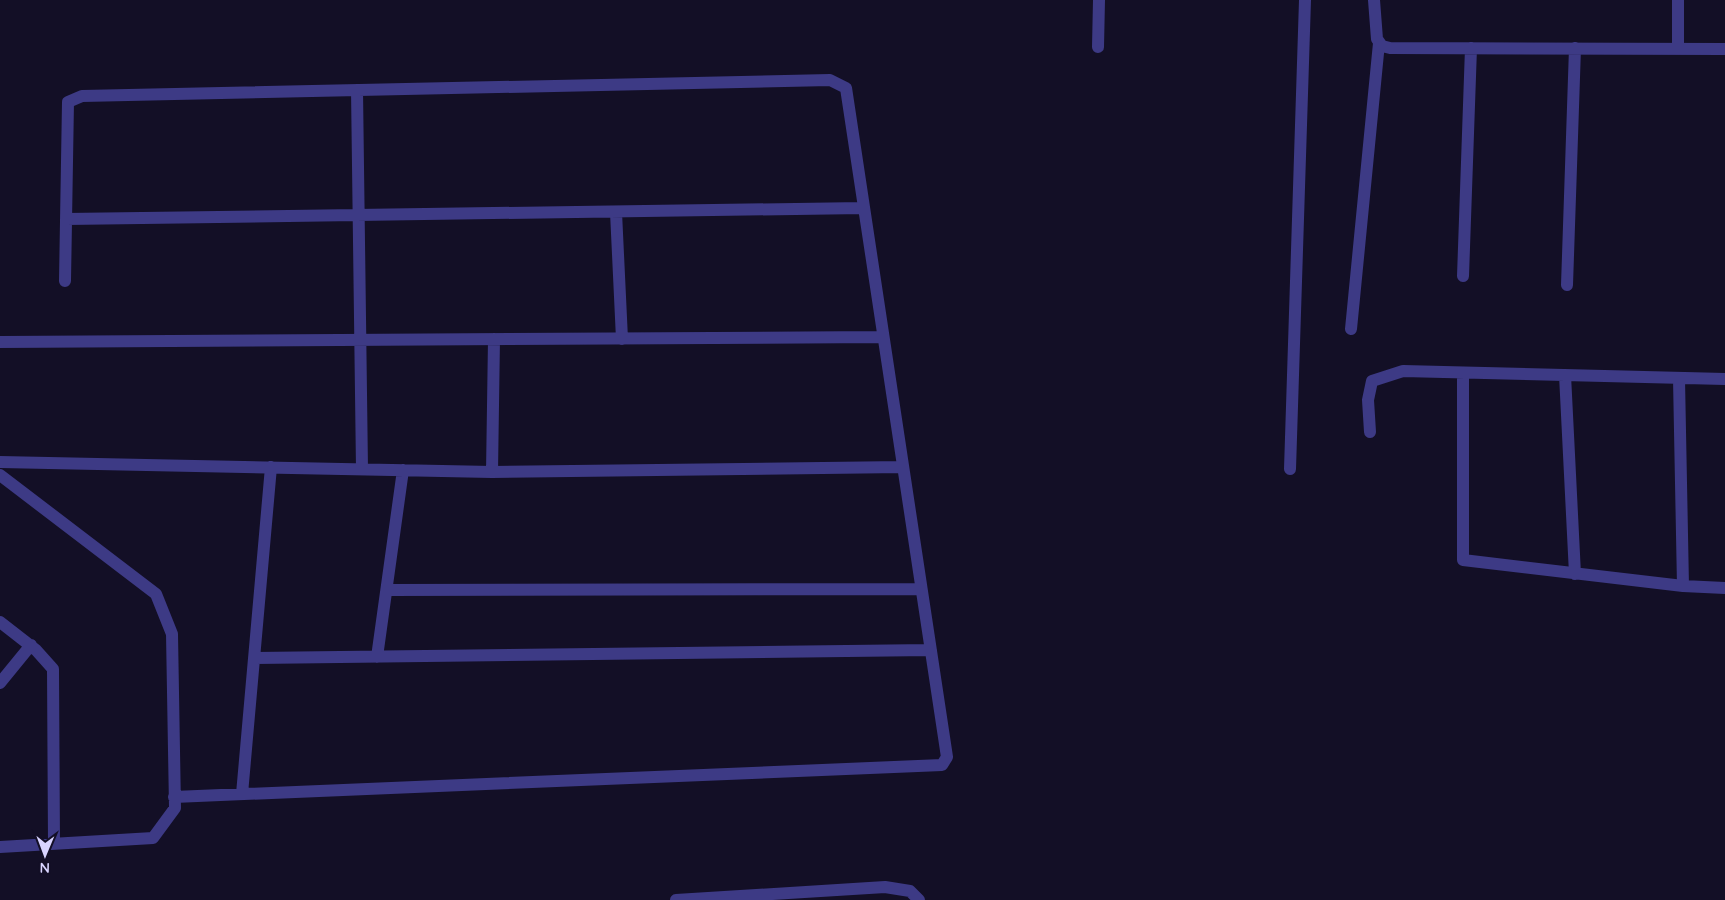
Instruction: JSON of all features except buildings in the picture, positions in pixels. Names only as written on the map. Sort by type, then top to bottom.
[{"type":"street","points":[[1098,47],[1099,0]]},
{"type":"street","points":[[1290,469],[1305,0]]},
{"type":"street","points":[[1374,0],[1375,35],[1382,46],[1395,49],[1678,47],[1725,49]]},
{"type":"street","points":[[1678,0],[1678,47]]},
{"type":"street","points":[[1351,329],[1379,43]]},
{"type":"street","points":[[1463,276],[1471,48]]},
{"type":"street","points":[[1567,285],[1575,48]]},
{"type":"street","points":[[65,281],[68,102],[82,96],[830,80],[846,88],[947,757],[942,765],[174,797]]},
{"type":"street","points":[[357,90],[362,469]]},
{"type":"street","points":[[66,219],[863,208]]},
{"type":"street","points":[[616,212],[622,339]]},
{"type":"street","points":[[0,342],[883,337]]},
{"type":"street","points":[[492,472],[494,339]]},
{"type":"street","points":[[1370,432],[1368,400],[1372,381],[1404,371],[1463,374],[1725,379]]},
{"type":"street","points":[[1463,374],[1463,560],[1684,586],[1725,588]]},
{"type":"street","points":[[1565,375],[1574,574]]},
{"type":"street","points":[[1679,379],[1684,586]]},
{"type":"street","points":[[0,462],[492,472],[903,467]]},
{"type":"street","points":[[242,794],[256,658],[271,467]]},
{"type":"street","points":[[378,657],[403,470]]},
{"type":"street","points":[[0,475],[156,594],[172,634],[175,808],[153,838],[0,847]]},
{"type":"street","points":[[387,590],[921,589]]},
{"type":"street","points":[[0,622],[31,645],[53,669],[54,844]]},
{"type":"street","points":[[0,683],[31,645]]},
{"type":"street","points":[[256,658],[930,650]]},
{"type":"street","points":[[676,900],[764,897],[885,887],[910,891],[918,900]]}]
